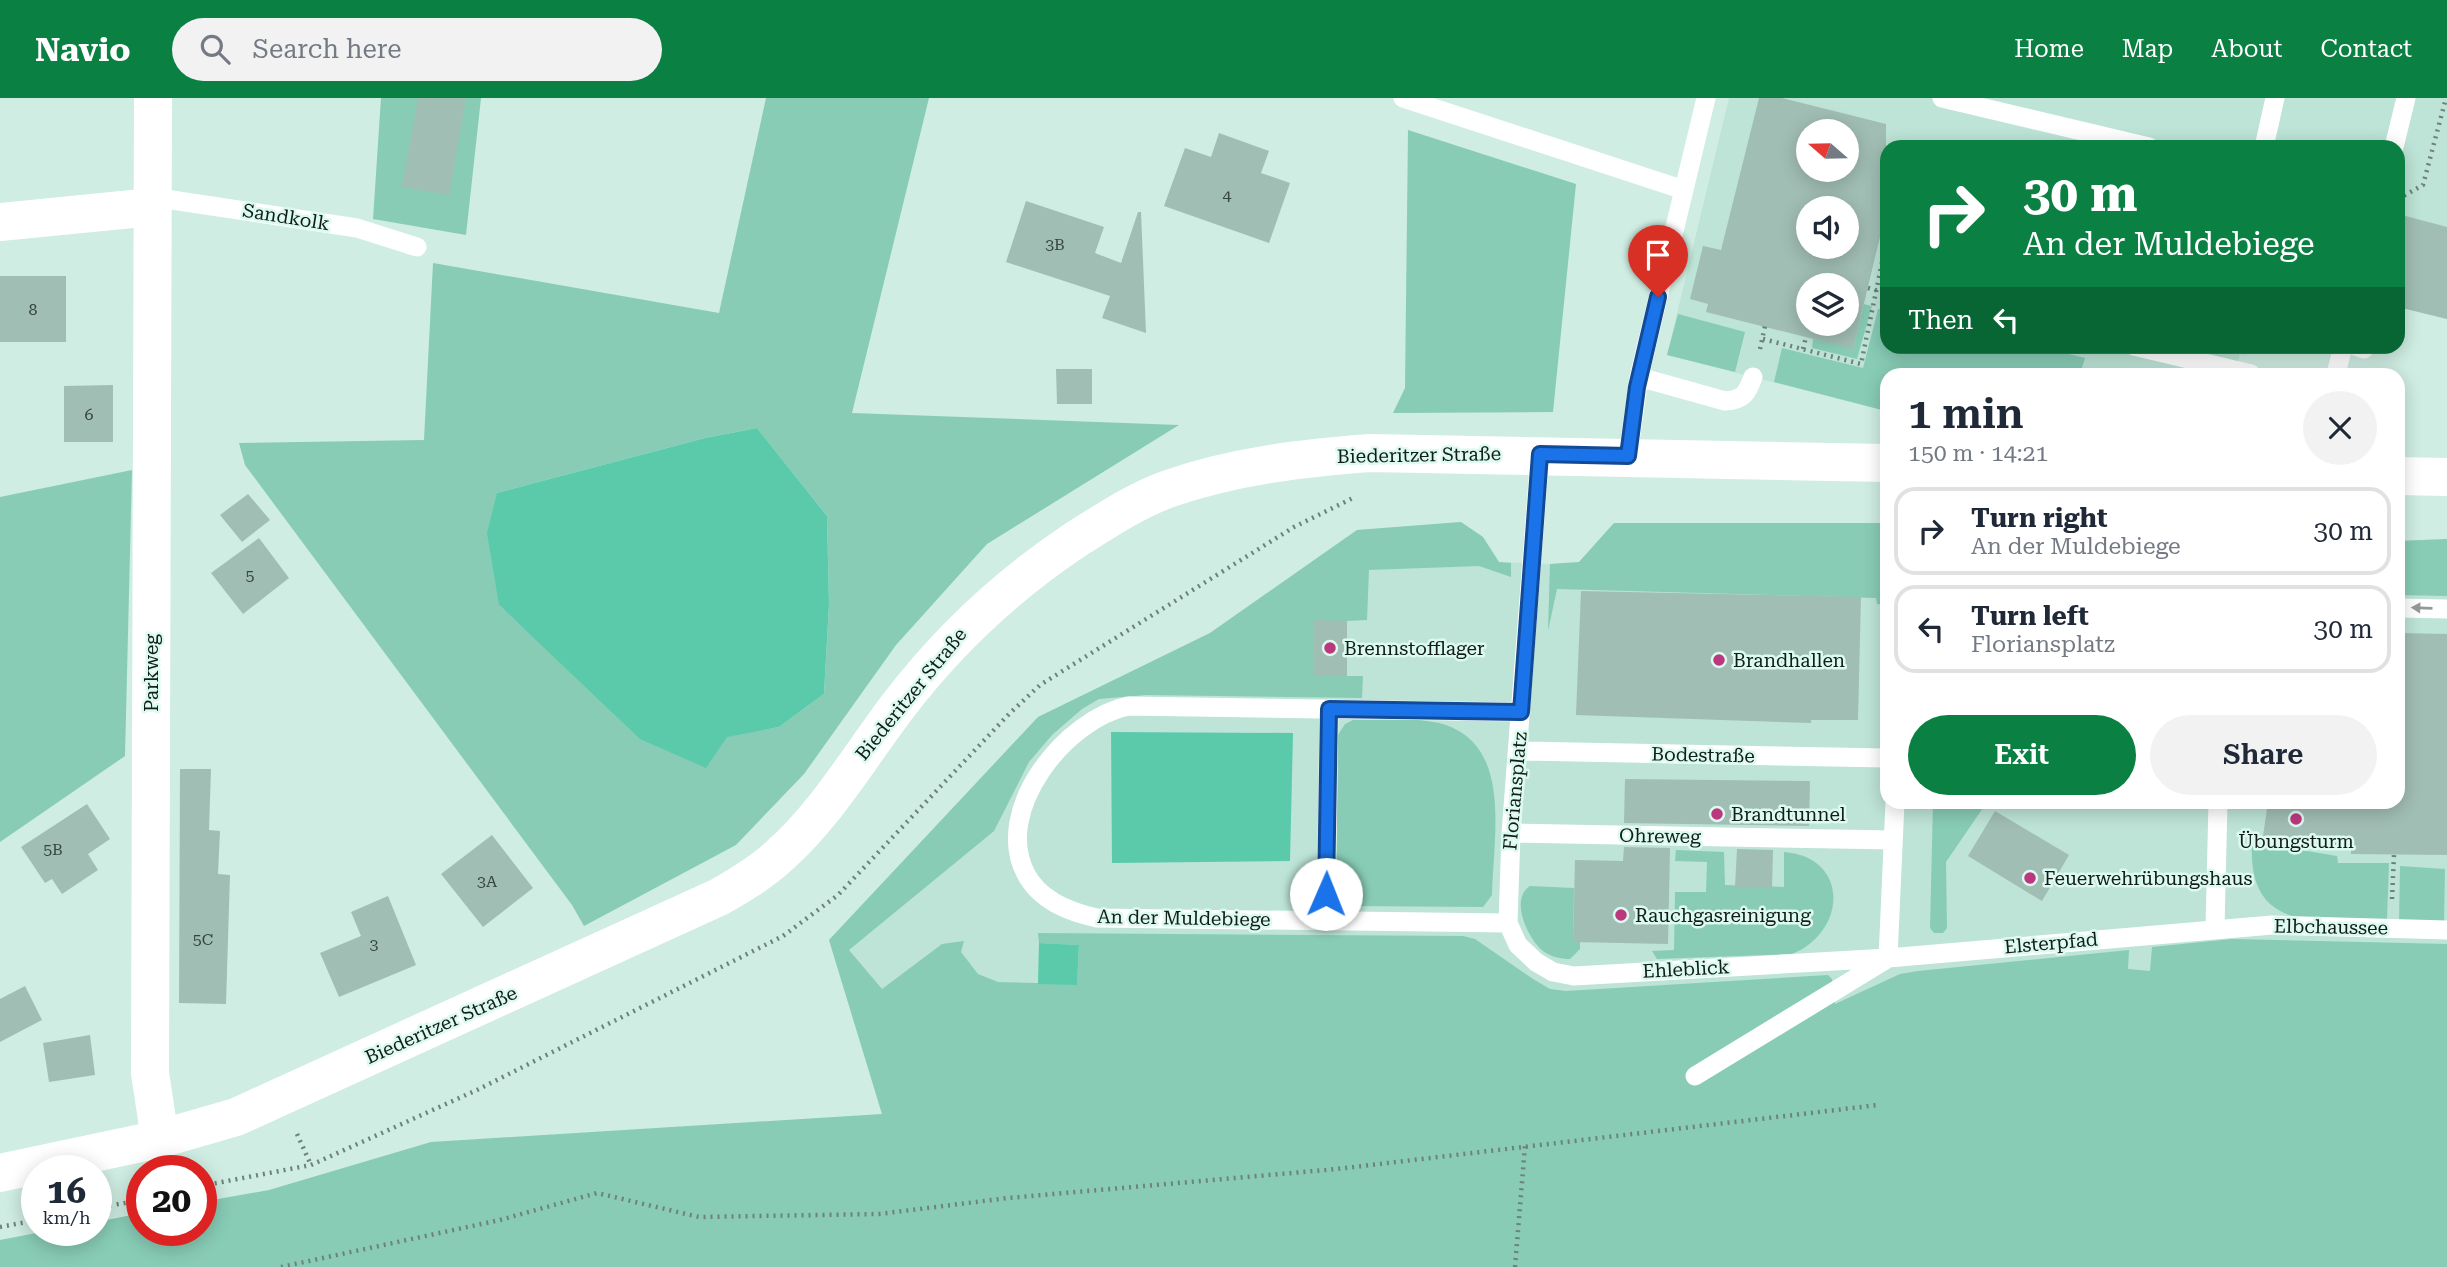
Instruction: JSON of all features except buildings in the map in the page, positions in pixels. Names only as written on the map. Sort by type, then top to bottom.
[{"type":"street","name":"Parkweg","points":[[153,98],[150,1055],[160,1139]]},
{"type":"street","points":[[0,222],[152,202]]},
{"type":"street","name":"Biederitzer Straße","points":[[0,1173],[160,1139],[236,1117],[682,917],[757,873],[779,856],[813,819],[899,704],[979,613],[1051,556],[1146,499],[1244,468],[1304,458],[1371,453],[1540,454],[1880,463]]},
{"type":"street","points":[[2405,476],[2447,477]]},
{"type":"lane","points":[[1403,98],[1684,190]]},
{"type":"lane","points":[[1628,456],[1639,377],[1706,98]]},
{"type":"lane","points":[[1941,98],[2119,140]]},
{"type":"lane","points":[[2266,140],[2275,98]]},
{"type":"lane","points":[[2396,140],[2406,98]]},
{"type":"lane","name":"Sandkolk","points":[[152,202],[357,228],[417,247]]},
{"type":"lane","points":[[2167,354],[2226,368]]},
{"type":"lane","points":[[1639,377],[1725,401],[1738,400],[1747,393],[1753,377]]},
{"type":"lane","name":"Floriansplatz","points":[[1508,923],[1511,833],[1520,751],[1540,454]]},
{"type":"lane","points":[[2405,608],[2447,609]]},
{"type":"lane","name":"An der Muldebiege","points":[[1508,923],[1097,918],[1076,913],[1054,903],[1026,874],[1020,837],[1026,802],[1041,771],[1077,729],[1111,710],[1128,706],[1521,712]]},
{"type":"lane","points":[[1326,921],[1329,709]]},
{"type":"lane","name":"Bodestraße","points":[[1520,751],[1880,758]]},
{"type":"lane","points":[[1695,1076],[1888,958],[1895,809]]},
{"type":"lane","points":[[2215,928],[2218,809]]},
{"type":"lane","name":"Ohreweg","points":[[1511,833],[1894,840]]},
{"type":"lane","name":"Ehleblick","points":[[1508,923],[1518,945],[1536,962],[1553,972],[1574,976],[1888,958]]},
{"type":"lane","name":"Elbchaussee","points":[[2215,928],[2272,925],[2447,930]]},
{"type":"lane","name":"Elsterpfad","points":[[1888,958],[2215,928]]},
{"type":"path","points":[[2405,195],[2423,185],[2446,98]]},
{"type":"path","points":[[1763,339],[1861,364],[1880,274]]},
{"type":"path","points":[[1868,288],[1878,290]]},
{"type":"path","points":[[1803,349],[1806,337]]},
{"type":"path","points":[[217,1183],[311,1165],[477,1090],[783,936],[838,895],[1009,714],[1040,685],[1312,517],[1351,498],[1364,496]]},
{"type":"path","points":[[2390,928],[2393,855]]},
{"type":"path","points":[[281,1267],[500,1220],[597,1193],[699,1217],[879,1214],[1008,1198],[1269,1176],[1878,1105]]},
{"type":"path","points":[[295,1128],[311,1165]]},
{"type":"path","points":[[1515,1267],[1525,1146]]},
{"type":"path","points":[[0,1227],[21,1223]]},
{"type":"shaded area","points":[[381,98],[481,98],[466,235],[373,219]]},
{"type":"shaded area","points":[[766,98],[929,98],[852,413],[1179,425],[987,544],[896,645],[804,774],[736,845],[584,926],[572,905],[245,465],[239,443],[424,440],[433,263],[719,313]],"holes":[[[757,428],[827,516],[829,604],[824,694],[779,727],[727,736],[568,669],[500,606],[497,493],[705,438]]]},
{"type":"shaded area","points":[[1729,98],[2447,98],[2447,319],[2405,309],[2405,140],[1880,140],[1880,354],[2240,354],[2236,368],[1880,368],[1880,409],[1667,355]]},
{"type":"shaded area","points":[[1408,130],[1576,184],[1553,412],[1393,413],[1405,388]]},
{"type":"shaded area","points":[[1864,304],[1872,306],[1857,359],[1812,348],[1813,339],[1853,348],[1856,336],[1859,336]]},
{"type":"shaded area","points":[[1878,309],[1880,354],[2069,354],[2085,358],[2082,368],[1880,368],[1880,409],[1774,382],[1782,348],[1863,368]]},
{"type":"shaded area","points":[[1678,314],[1745,332],[1735,372],[1667,355]]},
{"type":"shaded area","points":[[757,428],[827,516],[829,604],[824,694],[779,727],[727,737],[706,768],[640,739],[499,605],[487,533],[497,493],[705,438]]},
{"type":"shaded area","points":[[132,470],[125,756],[0,842],[0,497]]},
{"type":"shaded area","points":[[1461,522],[1483,537],[1499,562],[1550,564],[1579,562],[1614,523],[1880,523],[1880,809],[2405,809],[2405,541],[2447,539],[2447,999],[1834,1005],[1833,995],[882,1114],[829,940],[1038,717],[1210,633],[1357,530]]},
{"type":"shaded area","points":[[1461,522],[1483,537],[1499,562],[1511,563],[1511,577],[1479,566],[1369,570],[1367,620],[1347,621],[1347,676],[1363,676],[1362,698],[1146,695],[1099,699],[1082,709],[1052,735],[1029,762],[994,831],[849,950],[882,989],[942,944],[964,941],[961,952],[978,974],[998,982],[1077,984],[1079,945],[1039,943],[1038,933],[1463,936],[1475,939],[1550,989],[1566,991],[1828,975],[1832,979],[1835,1004],[1900,974],[1918,971],[2129,950],[2128,969],[2150,971],[2152,947],[2232,939],[2447,944],[2447,1267],[0,1267],[0,1240],[21,1236],[21,1246],[112,1246],[112,1219],[126,1216],[126,1246],[217,1246],[217,1199],[269,1190],[431,1142],[882,1114],[829,940],[1038,717],[1210,633],[1357,530]]},
{"type":"shaded area","points":[[1614,523],[1880,523],[1880,604],[1877,604],[1876,598],[1557,589],[1548,631],[1550,564],[1579,562]]},
{"type":"shaded area","points":[[2447,539],[2447,596],[2405,595],[2405,541]]},
{"type":"shaded area","points":[[1407,719],[1439,723],[1463,733],[1479,750],[1489,770],[1494,794],[1495,820],[1492,895],[1483,907],[1345,906],[1333,888],[1336,738],[1345,724],[1353,720]]},
{"type":"shaded area","points":[[1111,732],[1293,733],[1290,861],[1112,863]]},
{"type":"shaded area","points":[[1933,809],[1982,809],[1946,862],[1947,928],[1943,933],[1934,933],[1930,928]]},
{"type":"shaded area","points":[[2252,842],[2337,856],[2338,863],[2389,863],[2387,920],[2313,920],[2292,916],[2275,908],[2261,893],[2254,872]]},
{"type":"shaded area","points":[[1676,850],[1724,852],[1725,885],[1784,887],[1784,852],[1806,857],[1821,867],[1830,881],[1833,897],[1831,913],[1823,929],[1810,944],[1792,954],[1657,959],[1652,951],[1674,950],[1675,892],[1706,892],[1707,862],[1675,861]]},
{"type":"shaded area","points":[[2400,866],[2445,869],[2444,923],[2399,921]]},
{"type":"shaded area","points":[[1530,886],[1574,888],[1573,942],[1580,942],[1580,949],[1570,959],[1546,953],[1527,929],[1521,900]]},
{"type":"shaded area","points":[[1039,943],[1079,945],[1077,985],[1038,984]]},
{"type":"place","name":"Brennstofflager","points":[[1330,648]]},
{"type":"place","name":"Brandhallen","points":[[1719,660]]},
{"type":"place","name":"Brandtunnel","points":[[1717,814]]},
{"type":"place","name":"Übungsturm","points":[[2296,819]]},
{"type":"place","name":"Feuerwehrübungshaus","points":[[2030,878]]},
{"type":"place","name":"Rauchgasreinigung","points":[[1621,915]]},
{"type":"route","points":[[1326,894],[1329,709],[1521,712],[1540,454],[1628,456],[1637,387],[1658,297]]}]
